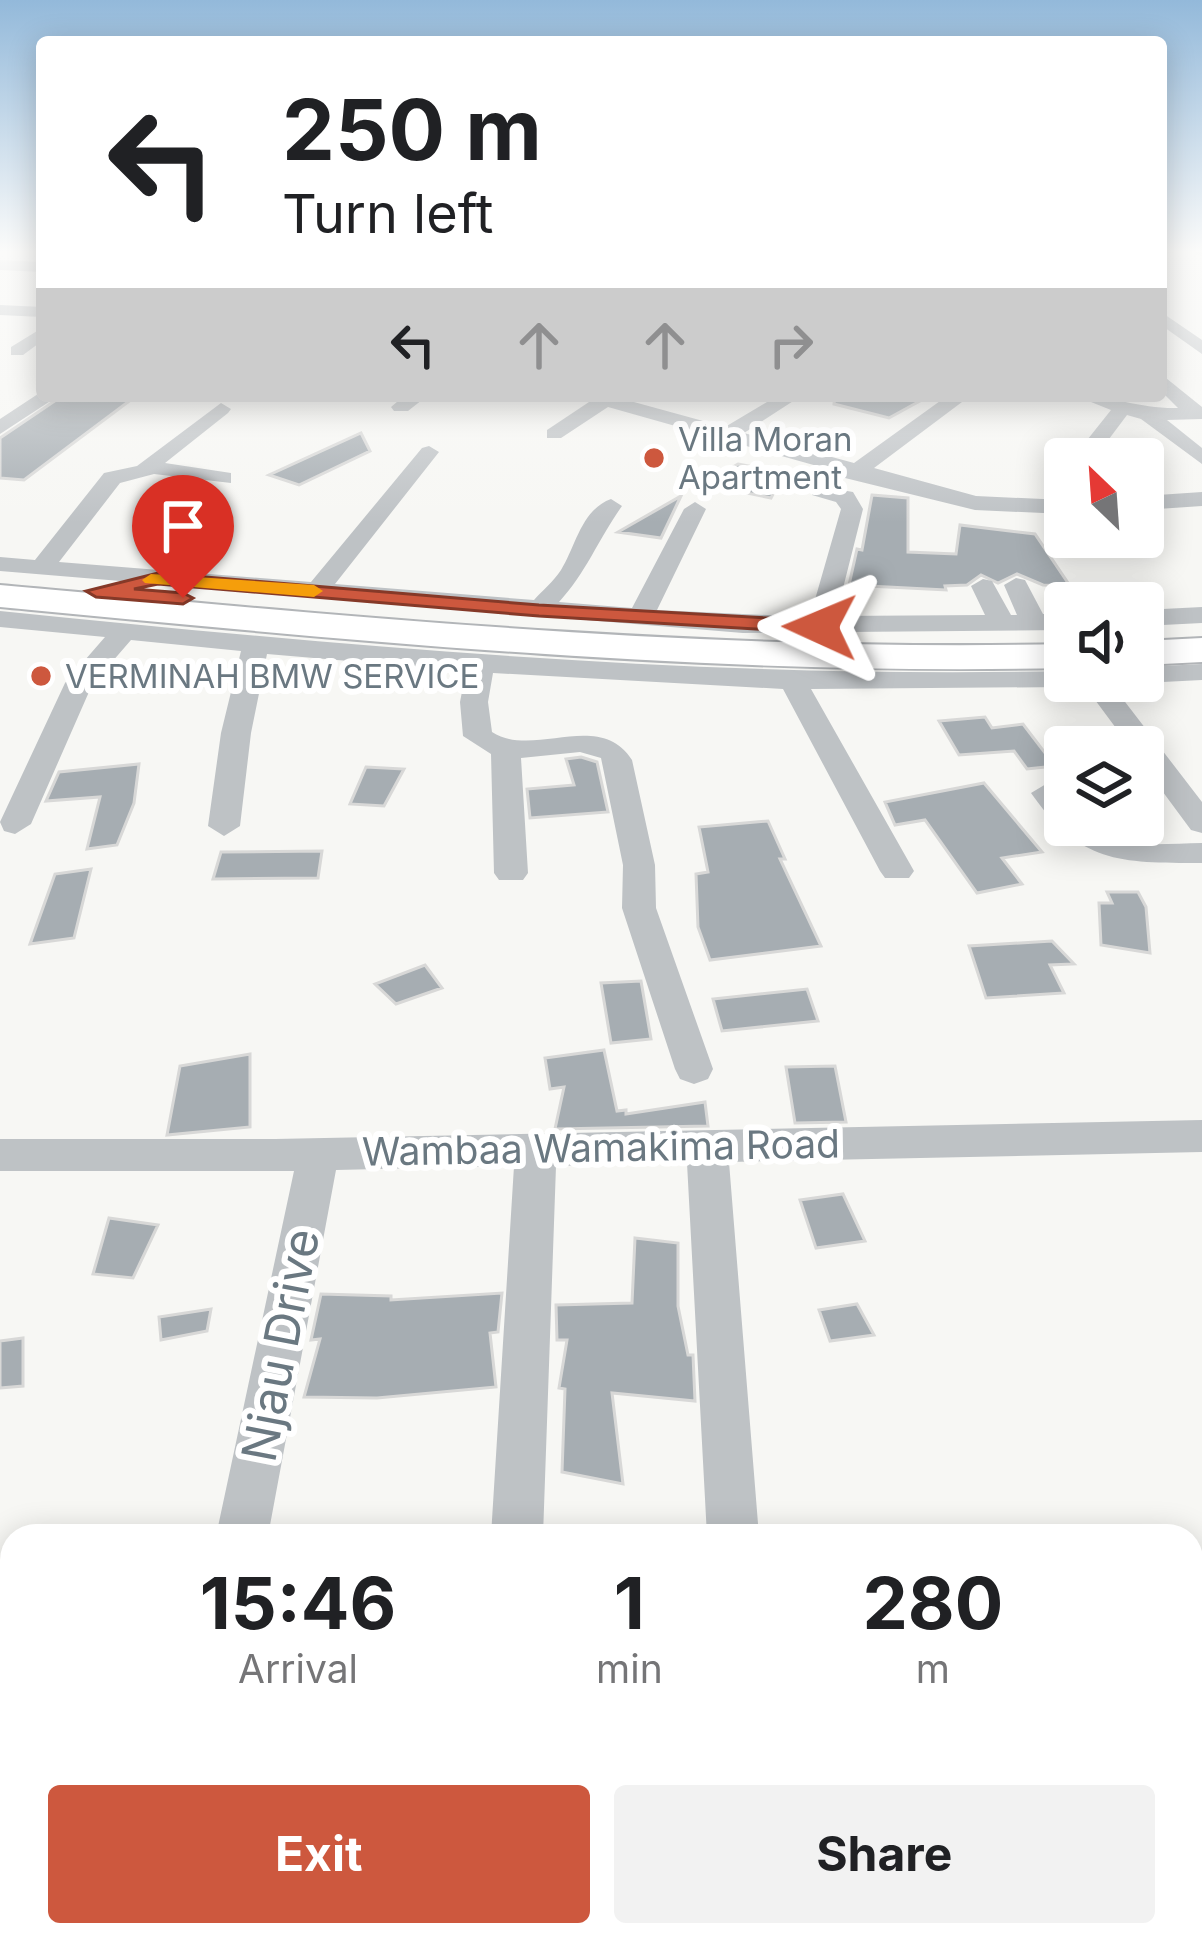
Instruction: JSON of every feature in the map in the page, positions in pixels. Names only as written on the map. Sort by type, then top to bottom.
[{"type":"highway","points":[[0,583],[668,638],[823,644],[1044,634]]},
{"type":"highway","points":[[0,596],[649,653],[827,660],[1044,635]]},
{"type":"highway","points":[[1164,637],[1202,635]]},
{"type":"highway","points":[[1164,652],[1202,650]]},
{"type":"street","points":[[17,351],[30,342]]},
{"type":"street","points":[[1167,385],[1198,413]]},
{"type":"street","points":[[0,428],[39,402]]},
{"type":"street","points":[[554,434],[603,402]]},
{"type":"street","points":[[618,402],[853,473],[975,503],[1044,507]]},
{"type":"street","points":[[726,435],[781,402]]},
{"type":"street","points":[[853,473],[952,402]]},
{"type":"street","points":[[1112,402],[1148,415],[1200,455]]},
{"type":"street","points":[[1099,438],[1125,405]]},
{"type":"street","points":[[145,469],[221,409]]},
{"type":"street","points":[[1148,415],[1198,413]]},
{"type":"street","points":[[317,591],[429,452]]},
{"type":"street","points":[[41,568],[112,478],[145,469],[223,478]]},
{"type":"street","points":[[820,490],[845,497],[852,509],[820,627]]},
{"type":"street","points":[[1164,501],[1202,499]]},
{"type":"street","points":[[539,610],[572,573],[586,537],[611,506]]},
{"type":"street","points":[[640,618],[695,509]]},
{"type":"street","points":[[0,564],[640,618],[820,627],[1003,624],[1044,631]]},
{"type":"street","points":[[96,591],[158,578]]},
{"type":"street","points":[[982,586],[1003,624]]},
{"type":"street","points":[[1028,589],[1044,613]]},
{"type":"street","points":[[1164,617],[1202,615]]},
{"type":"street","points":[[0,620],[481,664],[793,682],[1044,680]]},
{"type":"street","points":[[15,824],[79,682],[124,632]]},
{"type":"street","points":[[224,826],[236,734],[256,645]]},
{"type":"street","points":[[481,664],[474,701],[478,736],[506,748],[590,743],[612,752],[640,865],[639,908],[694,1069]]},
{"type":"street","points":[[1164,674],[1202,672]]},
{"type":"street","points":[[793,682],[897,871]]},
{"type":"street","points":[[1112,702],[1202,823]]},
{"type":"street","points":[[506,748],[511,873]]},
{"type":"street","points":[[1099,846],[1110,851],[1202,853]]},
{"type":"street","name":"Wambaa Wamakima Road","points":[[0,1155],[1202,1136]]},
{"type":"street","points":[[706,1145],[732,1524]]},
{"type":"street","points":[[519,1524],[536,1149]]},
{"type":"street","name":"Njau Drive","points":[[244,1524],[319,1153]]},
{"type":"building","points":[[53,402],[128,402],[24,480],[0,478],[0,438]]},
{"type":"building","points":[[834,402],[918,402],[889,418]]},
{"type":"building","points":[[361,433],[370,451],[299,485],[269,475]]},
{"type":"building","points":[[738,464],[784,473],[771,498],[703,484]]},
{"type":"building","points":[[872,495],[908,498],[908,552],[956,554],[960,525],[1035,534],[1044,547],[1044,558],[1051,558],[1067,582],[1043,585],[1017,574],[998,583],[981,575],[967,585],[945,586],[946,590],[849,585],[857,549],[862,550]]},
{"type":"building","points":[[681,496],[661,538],[618,532]]},
{"type":"building","points":[[985,717],[992,728],[1023,724],[1044,752],[1044,767],[1027,769],[1014,751],[959,755],[939,721]]},
{"type":"building","points":[[566,759],[597,762],[608,812],[530,818],[527,789],[574,785]]},
{"type":"building","points":[[139,764],[134,803],[117,845],[87,849],[100,797],[46,801],[59,772]]},
{"type":"building","points":[[366,767],[404,769],[384,806],[350,804]]},
{"type":"building","points":[[984,783],[1042,852],[1002,858],[1022,884],[977,893],[925,820],[895,825],[885,802]]},
{"type":"building","points":[[768,821],[785,859],[780,859],[821,946],[710,960],[698,927],[696,874],[708,872],[699,827]]},
{"type":"building","points":[[322,851],[318,878],[213,879],[221,852]]},
{"type":"building","points":[[91,869],[74,938],[30,944],[55,874]]},
{"type":"building","points":[[1107,892],[1138,892],[1146,907],[1150,953],[1101,945],[1099,903],[1112,903]]},
{"type":"building","points":[[1052,941],[1074,964],[1050,965],[1064,993],[986,998],[969,946]]},
{"type":"building","points":[[425,965],[442,988],[396,1004],[375,984]]},
{"type":"building","points":[[641,981],[651,1039],[611,1043],[601,983]]},
{"type":"building","points":[[807,989],[818,1021],[722,1031],[713,999]]},
{"type":"building","points":[[604,1050],[617,1111],[626,1110],[626,1114],[705,1102],[708,1126],[555,1129],[564,1087],[550,1089],[545,1058]]},
{"type":"building","points":[[250,1054],[250,1127],[167,1135],[180,1066]]},
{"type":"building","points":[[835,1066],[846,1122],[795,1123],[786,1067]]},
{"type":"building","points":[[843,1194],[865,1241],[816,1248],[800,1200]]},
{"type":"building","points":[[109,1218],[158,1225],[133,1278],[93,1274]]},
{"type":"building","points":[[635,1238],[678,1243],[678,1306],[688,1355],[693,1355],[695,1401],[612,1393],[623,1484],[562,1472],[565,1389],[559,1388],[567,1340],[557,1340],[556,1305],[632,1303]]},
{"type":"building","points":[[502,1293],[498,1332],[490,1333],[496,1387],[377,1398],[304,1397],[320,1339],[311,1340],[321,1294],[391,1296],[391,1300]]},
{"type":"building","points":[[857,1304],[874,1335],[830,1341],[819,1310]]},
{"type":"building","points":[[211,1309],[207,1331],[161,1340],[159,1317]]},
{"type":"building","points":[[23,1338],[23,1386],[0,1388],[0,1341]]},
{"type":"slow traffic","points":[[151,580],[314,591]]},
{"type":"place","name":"Villa Moran Apartment","points":[[654,458]]},
{"type":"place","name":"VERMINAH BMW SERVICE","points":[[41,676]]},
{"type":"route","points":[[183,598],[96,591],[158,578],[539,610],[820,627]]}]
